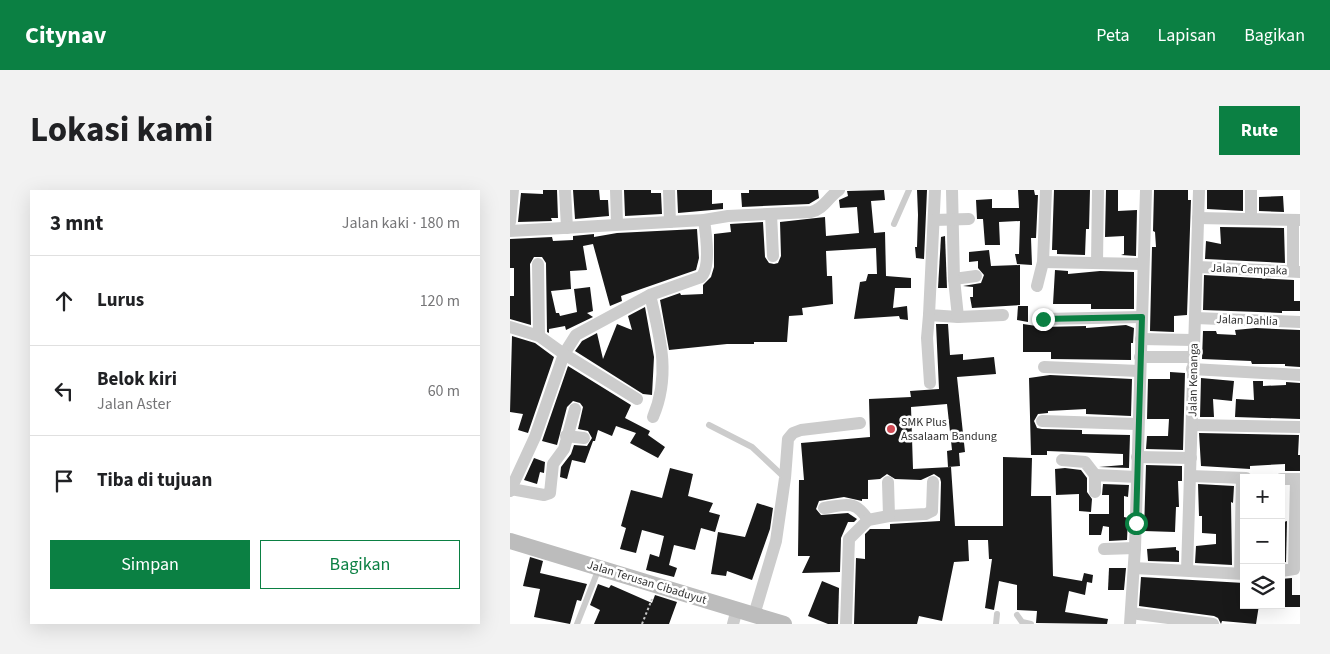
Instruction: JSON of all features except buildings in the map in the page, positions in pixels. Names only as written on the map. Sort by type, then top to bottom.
[{"type":"main road","name":"Jalan Terusan Cibaduyut","points":[[510,541],[657,585],[735,616],[754,615],[784,624]]},
{"type":"street","points":[[510,222],[512,190]]},
{"type":"street","points":[[565,190],[567,228]]},
{"type":"street","points":[[616,190],[617,224]]},
{"type":"street","points":[[669,190],[670,222]]},
{"type":"street","points":[[930,383],[927,338],[935,190]]},
{"type":"street","points":[[952,190],[954,279],[958,317]]},
{"type":"street","points":[[1037,286],[1043,262],[1046,190]]},
{"type":"street","points":[[1097,263],[1098,190]]},
{"type":"street","points":[[1146,190],[1137,424],[1135,548],[1131,618],[1213,624]]},
{"type":"street","name":"Jalan Kenanga","points":[[1187,570],[1192,363],[1198,267],[1200,190]]},
{"type":"street","points":[[1251,190],[1251,219]]},
{"type":"street","points":[[510,231],[704,220],[728,216],[817,210],[834,191]]},
{"type":"street","points":[[771,214],[773,256]]},
{"type":"street","points":[[1198,218],[1297,220],[1296,272]]},
{"type":"street","points":[[934,220],[969,219]]},
{"type":"street","points":[[575,409],[564,448],[553,464],[550,493],[544,495],[510,490],[535,437],[564,354],[576,335],[650,295],[705,274],[704,220]]},
{"type":"street","points":[[1043,262],[1142,264]]},
{"type":"street","points":[[538,264],[539,336]]},
{"type":"street","name":"Jalan Cempaka","points":[[1198,267],[1296,272]]},
{"type":"street","points":[[954,279],[976,276]]},
{"type":"street","points":[[650,295],[660,338],[663,374],[663,390],[653,417]]},
{"type":"street","points":[[929,315],[958,317],[1003,315]]},
{"type":"street","points":[[1043,319],[1142,317]]},
{"type":"street","name":"Jalan Dahlia","points":[[1195,318],[1300,322]]},
{"type":"street","points":[[510,327],[539,336],[564,354],[637,399]]},
{"type":"street","points":[[1141,338],[1193,340]]},
{"type":"street","points":[[1140,357],[1300,375]]},
{"type":"street","points":[[1044,367],[1139,371]]},
{"type":"street","points":[[1042,421],[1137,424]]},
{"type":"street","points":[[754,615],[776,541],[785,478],[788,439],[793,432],[860,423]]},
{"type":"street","points":[[1192,424],[1300,426]]},
{"type":"street","points":[[566,436],[584,438]]},
{"type":"street","points":[[1137,457],[1191,458]]},
{"type":"street","points":[[1062,460],[1085,462],[1095,475],[1095,492]]},
{"type":"street","points":[[1095,475],[1137,477]]},
{"type":"street","points":[[1190,476],[1240,478]]},
{"type":"street","points":[[1285,479],[1298,479],[1297,569]]},
{"type":"street","points":[[888,482],[889,516]]},
{"type":"street","points":[[846,624],[849,539],[868,520],[889,516],[926,514],[932,511],[933,482]]},
{"type":"street","points":[[824,508],[854,505],[862,510],[868,520]]},
{"type":"street","points":[[1242,564],[1243,519]]},
{"type":"street","points":[[1104,550],[1135,548]]},
{"type":"street","points":[[1134,568],[1240,574]]},
{"type":"lane","points":[[894,224],[909,190]]},
{"type":"lane","points":[[709,425],[752,447],[785,478]]},
{"type":"lane","points":[[577,624],[599,567]]},
{"type":"lane","points":[[996,624],[997,614]]},
{"type":"lane","points":[[1017,615],[1022,622],[1030,624]]},
{"type":"path","points":[[642,624],[657,585]]},
{"type":"place","name":"SMK Plus Assalaam Bandung","points":[[891,429]]},
{"type":"route","points":[[1043,319],[1142,317],[1137,424],[1136,523]]}]
